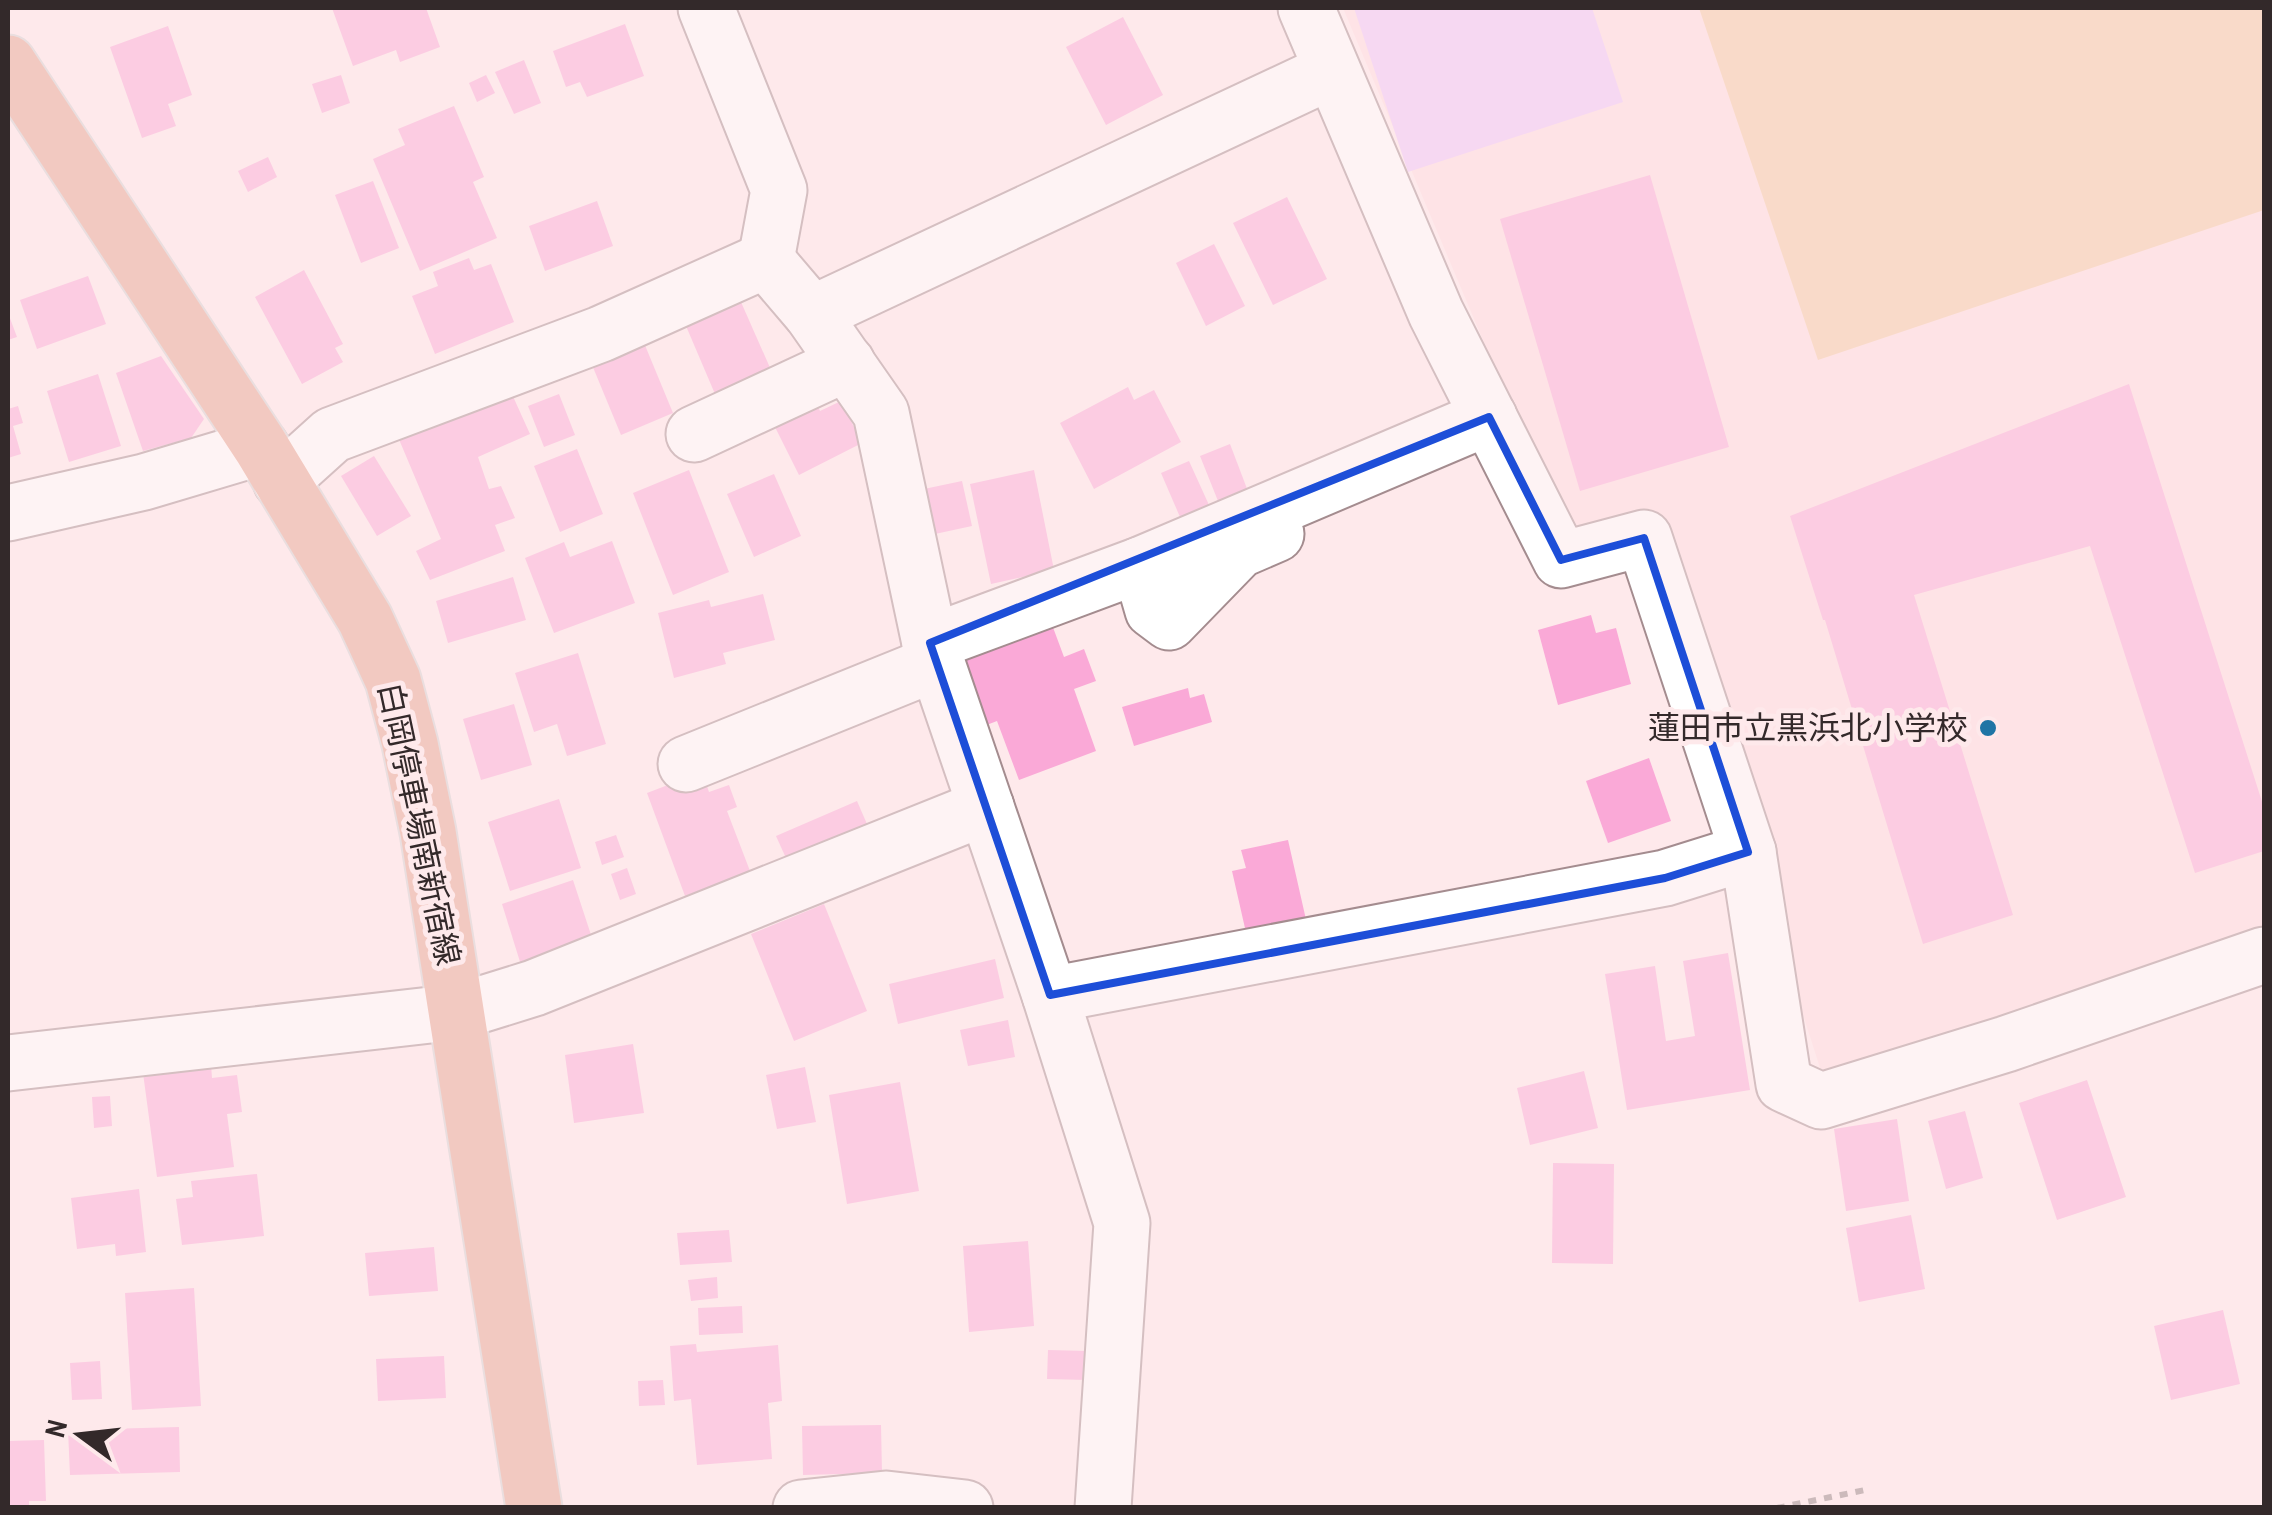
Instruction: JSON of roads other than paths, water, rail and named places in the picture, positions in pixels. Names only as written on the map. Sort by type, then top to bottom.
[{"type":"main road","name":"白岡停車場南新宿線","points":[[8,63],[271,464],[365,619],[393,680],[428,832],[534,1508]]},
{"type":"street","points":[[706,8],[780,190],[766,260]]},
{"type":"street","points":[[1306,8],[1436,313],[1561,560],[1644,538],[1748,852],[1784,1084],[1821,1102],[2006,1044],[2264,955]]},
{"type":"street","points":[[812,314],[1332,71]]},
{"type":"street","points":[[766,260],[812,314],[881,413],[933,653],[1050,995],[1122,1224],[1103,1508]]},
{"type":"street","points":[[8,514],[144,482],[271,464],[332,435],[601,334],[766,260]]},
{"type":"street","points":[[694,434],[846,363]]},
{"type":"street","points":[[686,764],[1140,565],[1494,428]]},
{"type":"street","points":[[8,1063],[458,1012],[534,988],[986,807]]},
{"type":"street","points":[[1050,995],[1665,878],[1748,852]]},
{"type":"street","points":[[801,1508],[886,1499],[964,1508]]},
{"type":"place","name":"蓮田市立黒浜北小学校","points":[[1988,728]]}]
